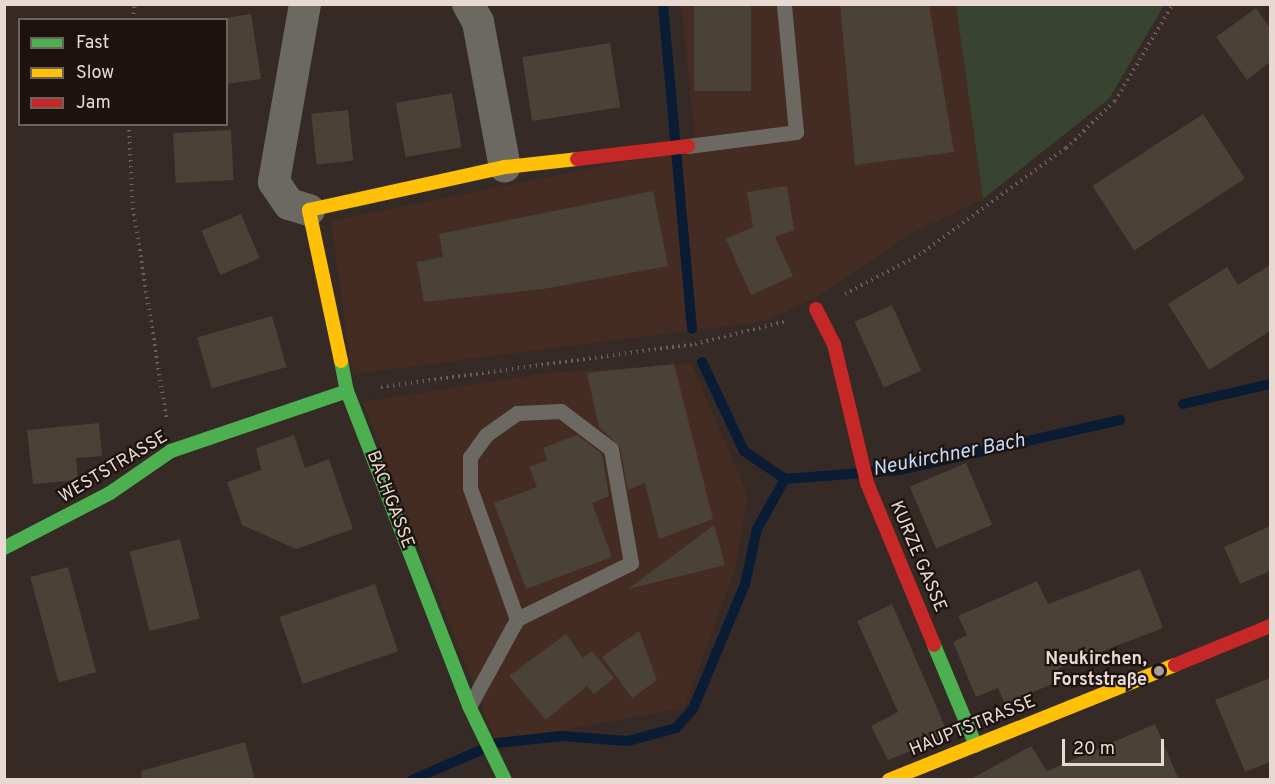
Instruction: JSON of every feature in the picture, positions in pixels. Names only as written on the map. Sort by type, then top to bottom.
[{"type":"street","points":[[305,4],[274,182],[289,204],[309,210],[506,167],[652,152],[688,146]]},
{"type":"street","points":[[468,4],[478,22],[506,167]]},
{"type":"street","name":"BACHGASSE","points":[[309,210],[347,391],[469,706],[483,740],[505,780]]},
{"type":"street","name":"KURZE GASSE","points":[[816,309],[834,344],[867,483],[976,746]]},
{"type":"street","name":"WESTSTRASSE","points":[[4,548],[110,493],[171,451],[324,394],[347,391]]},
{"type":"street","name":"HAUPTSTRASSE","points":[[889,780],[1270,626]]},
{"type":"lane","points":[[688,146],[796,132],[784,4]]},
{"type":"lane","points":[[469,706],[517,619],[631,563],[611,449],[561,411],[517,413],[486,435],[470,457],[470,488],[517,619]]},
{"type":"path","points":[[347,391],[695,344],[759,332],[816,309],[920,255],[1066,148],[1115,101],[1173,4]]},
{"type":"path","points":[[129,126],[133,208],[171,451]]},
{"type":"shaded area","points":[[681,5],[956,5],[983,199],[908,235],[819,296],[766,321],[352,374],[331,221],[696,147]]},
{"type":"shaded area","points":[[691,364],[748,495],[735,570],[684,708],[496,742],[363,402],[547,373]]},
{"type":"green space","points":[[956,4],[1164,5],[1109,99],[983,199]]},
{"type":"building","points":[[694,4],[751,4],[751,91],[694,91]]},
{"type":"building","points":[[840,4],[929,4],[954,152],[855,165]]},
{"type":"building","points":[[1256,8],[1270,28],[1270,62],[1247,80],[1216,37]]},
{"type":"building","points":[[251,14],[261,79],[228,84],[228,18],[226,18]]},
{"type":"building","points":[[610,43],[620,107],[532,121],[522,57]]},
{"type":"building","points":[[452,93],[462,147],[405,157],[396,103]]},
{"type":"building","points":[[348,110],[353,161],[317,165],[311,114]]},
{"type":"building","points":[[1203,114],[1245,179],[1134,250],[1092,186]]},
{"type":"building","points":[[231,130],[234,180],[176,183],[173,133]]},
{"type":"building","points":[[787,186],[794,230],[775,237],[793,276],[751,295],[726,239],[753,227],[747,192]]},
{"type":"building","points":[[653,191],[668,266],[543,289],[424,302],[417,262],[443,257],[439,234]]},
{"type":"building","points":[[241,214],[260,258],[220,275],[201,231]]},
{"type":"building","points":[[1270,265],[1270,331],[1209,370],[1168,304],[1227,267],[1238,285]]},
{"type":"building","points":[[892,305],[921,371],[884,387],[855,322]]},
{"type":"building","points":[[272,316],[287,367],[212,388],[197,337]]},
{"type":"building","points":[[674,364],[713,519],[659,539],[645,483],[628,490],[620,447],[599,427],[587,373]]},
{"type":"building","points":[[99,423],[102,456],[76,458],[78,480],[33,484],[27,430]]},
{"type":"building","points":[[294,435],[305,468],[329,459],[353,529],[296,549],[242,525],[227,482],[261,470],[256,448]]},
{"type":"building","points":[[577,435],[602,454],[609,496],[592,503],[612,557],[526,589],[494,503],[537,487],[529,467],[547,460],[543,448]]},
{"type":"building","points":[[966,463],[992,525],[936,549],[910,487]]},
{"type":"building","points":[[714,525],[725,565],[628,589]]},
{"type":"building","points":[[1270,526],[1270,571],[1240,584],[1224,547]]},
{"type":"building","points":[[180,539],[200,619],[149,631],[130,552]]},
{"type":"building","points":[[68,567],[96,672],[59,682],[30,577]]},
{"type":"building","points":[[1140,569],[1163,628],[1059,668],[1064,679],[1005,704],[998,688],[976,697],[953,642],[967,635],[958,616],[1037,581],[1048,604]]},
{"type":"building","points":[[375,584],[398,651],[303,684],[280,617]]},
{"type":"building","points":[[892,604],[949,736],[888,760],[871,726],[898,712],[857,621]]},
{"type":"building","points":[[639,631],[657,680],[632,698],[602,657]]},
{"type":"building","points":[[566,634],[583,658],[592,651],[614,678],[594,694],[587,686],[546,720],[509,676]]},
{"type":"building","points":[[1270,678],[1270,762],[1245,772],[1215,700]]},
{"type":"building","points":[[1155,724],[1179,780],[969,780],[1031,746],[1047,771]]},
{"type":"building","points":[[245,742],[255,780],[142,780],[141,771]]},
{"type":"waterway","points":[[663,4],[692,329]]},
{"type":"waterway","points":[[702,362],[744,451],[785,479]]},
{"type":"waterway","name":"Neukirchner Bach","points":[[1183,404],[1270,384]]},
{"type":"waterway","name":"Neukirchner Bach","points":[[412,780],[497,743],[562,736],[628,741],[676,728],[693,709],[745,584],[757,529],[785,479],[900,470],[1120,420]]},
{"type":"traffic: fast","points":[[341,361],[347,391],[469,706],[505,780]]},
{"type":"traffic: fast","points":[[4,548],[110,493],[171,451],[347,391]]},
{"type":"traffic: fast","points":[[934,645],[976,746]]},
{"type":"traffic: slow","points":[[341,361],[309,210],[505,167],[577,159]]},
{"type":"traffic: slow","points":[[889,780],[1175,665]]},
{"type":"traffic: jam","points":[[577,159],[688,146]]},
{"type":"traffic: jam","points":[[816,309],[834,344],[867,483],[934,645]]},
{"type":"traffic: jam","points":[[1175,665],[1270,626]]},
{"type":"place","name":"Neukirchen, Forststraße","points":[[1159,671]]}]
